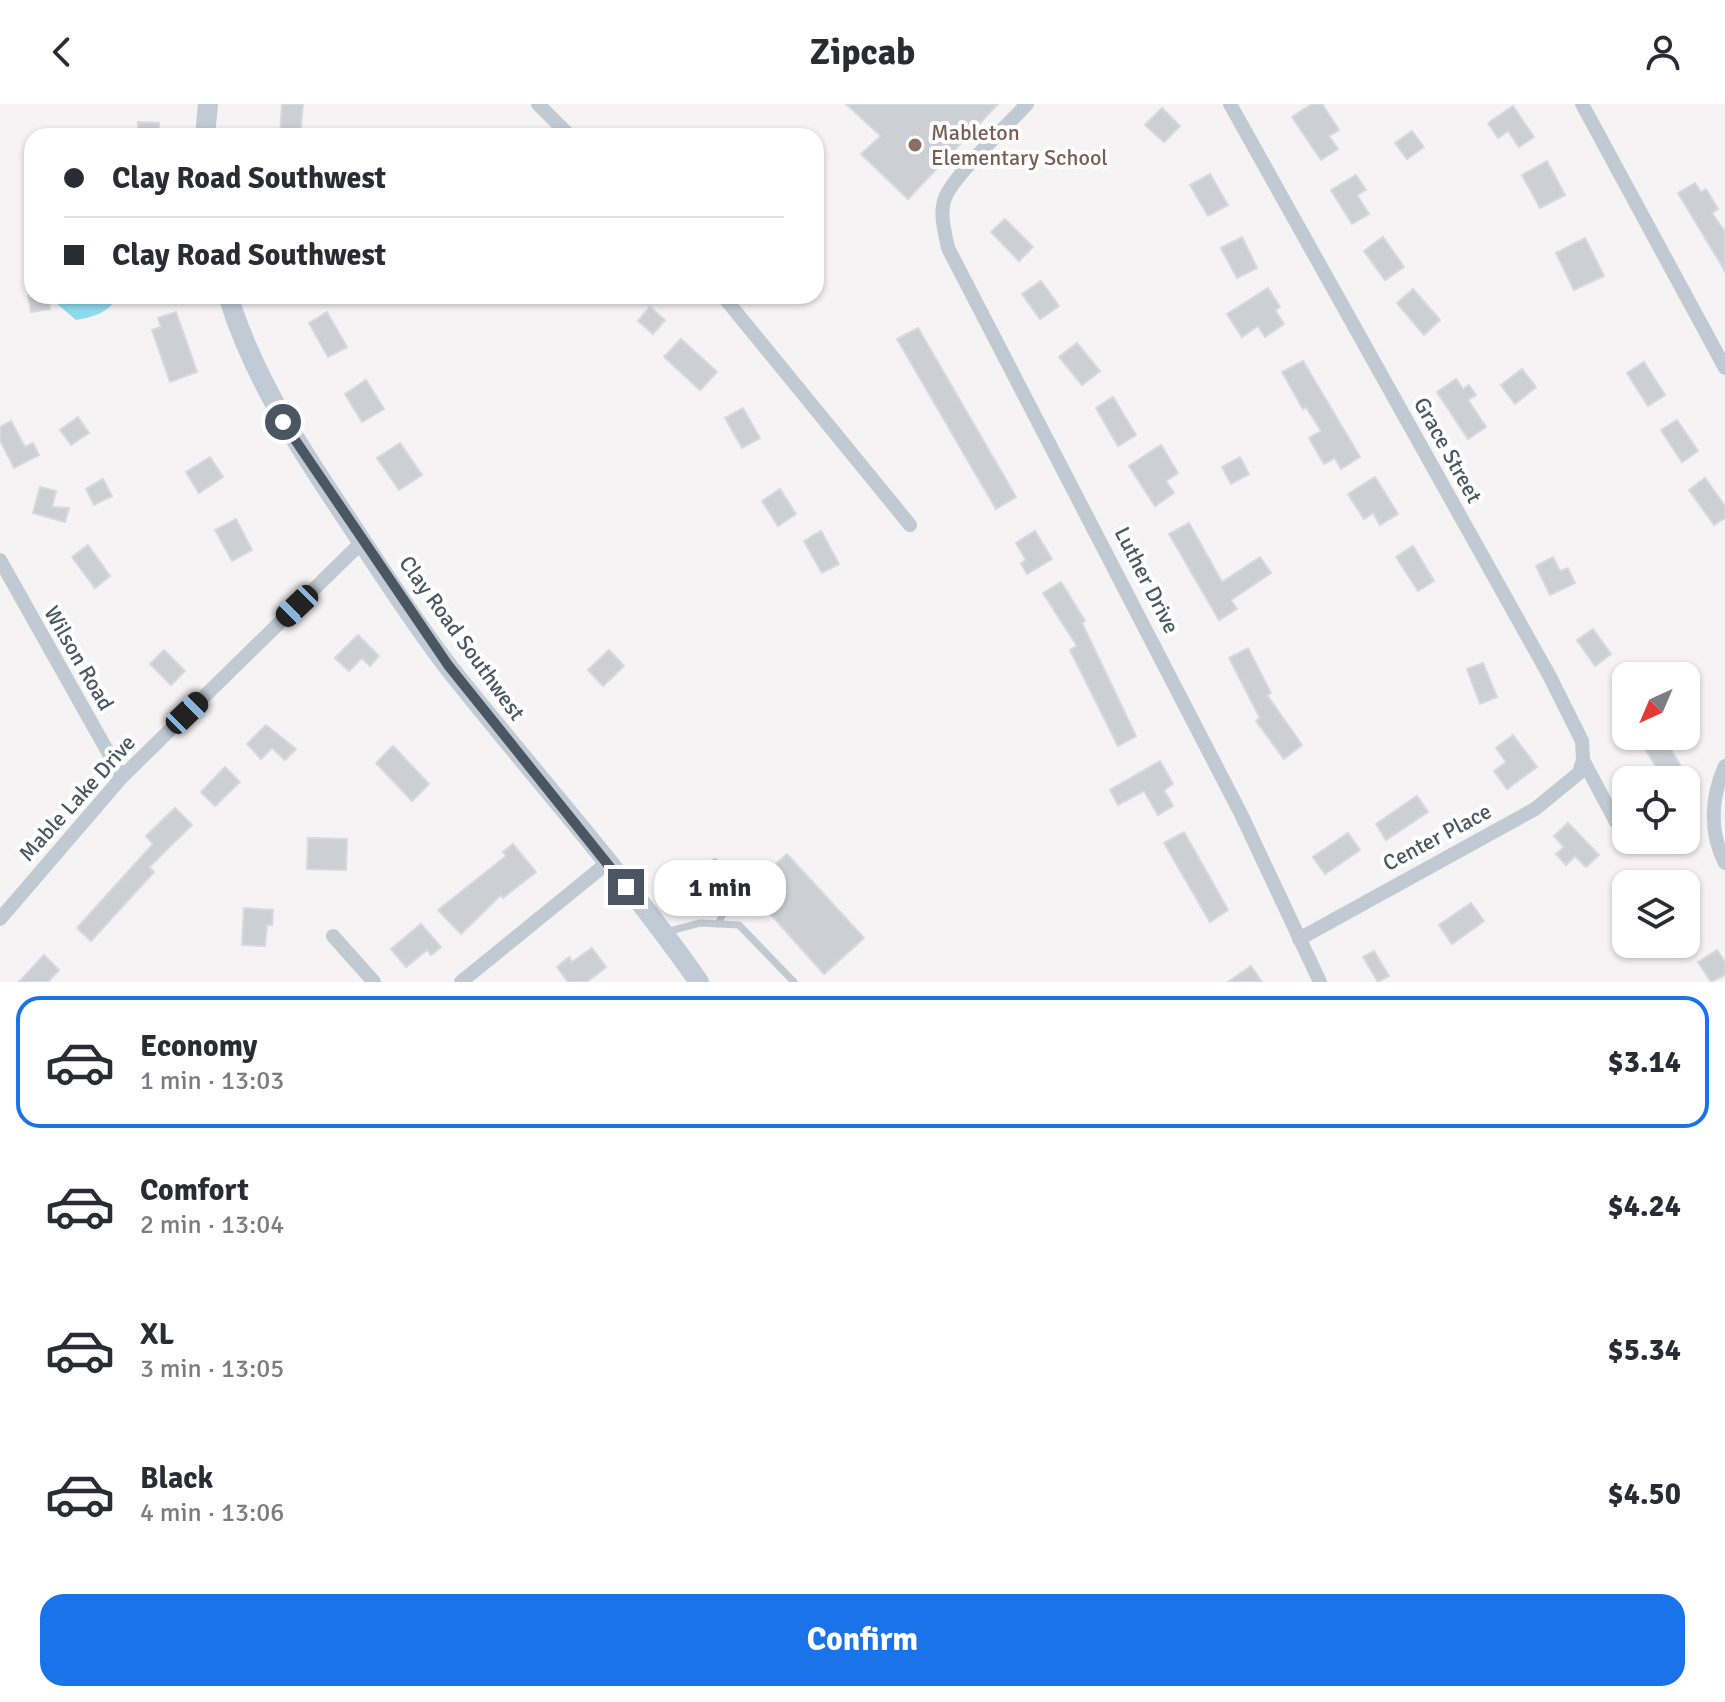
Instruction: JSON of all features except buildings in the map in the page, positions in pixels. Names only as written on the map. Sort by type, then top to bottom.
[{"type":"street","points":[[206,128],[208,104]]},
{"type":"street","points":[[538,104],[562,128]]},
{"type":"street","name":"Luther Drive","points":[[1027,104],[970,164],[945,198],[943,218],[948,248],[962,280],[1061,461],[1241,814],[1320,982]]},
{"type":"street","name":"Grace Street","points":[[1230,104],[1549,675],[1582,741],[1583,760],[1612,814]]},
{"type":"street","points":[[1582,104],[1725,368]]},
{"type":"street","name":"Clay Road Southwest","points":[[230,304],[242,341],[271,404],[362,542],[448,665],[664,933],[699,982]]},
{"type":"street","points":[[730,304],[910,525]]},
{"type":"street","name":"Mable Lake Drive","points":[[0,919],[122,777],[362,542]]},
{"type":"street","name":"Wilson Road","points":[[0,560],[122,777]]},
{"type":"street","name":"Center Place","points":[[1299,939],[1535,809],[1579,773],[1583,760]]},
{"type":"street","points":[[1725,766],[1717,783],[1713,817],[1718,848],[1725,863]]},
{"type":"street","points":[[461,982],[606,864]]},
{"type":"street","points":[[333,936],[374,982]]},
{"type":"lane","points":[[715,862],[736,889],[718,924]]},
{"type":"lane","points":[[664,933],[700,923],[739,925],[794,982]]},
{"type":"water","points":[[57,304],[112,304],[94,316],[76,320]]},
{"type":"place","name":"Mableton Elementary School","points":[[915,145]]},
{"type":"route","points":[[283,422],[448,665],[626,887]]}]
